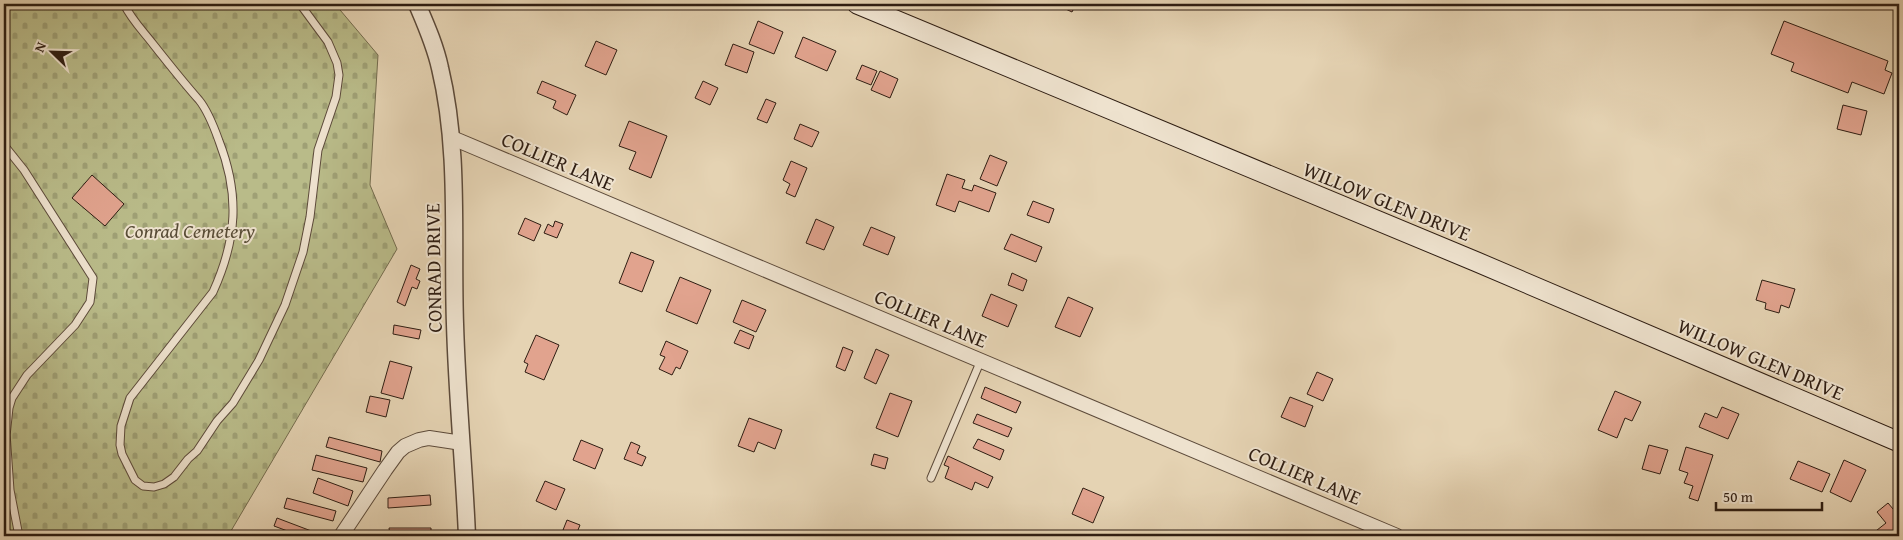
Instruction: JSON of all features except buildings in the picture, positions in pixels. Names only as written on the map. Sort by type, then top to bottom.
[{"type":"main road","name":"WILLOW GLEN DRIVE","points":[[857,4],[1468,258],[1899,442]]},
{"type":"street","name":"CONRAD DRIVE","points":[[416,4],[429,31],[440,67],[450,137],[455,324],[467,536]]},
{"type":"street","name":"COLLIER LANE","points":[[450,137],[1397,536]]},
{"type":"street","points":[[341,536],[385,470],[398,452],[405,446],[429,438],[462,443]]},
{"type":"lane","points":[[124,4],[136,23],[200,101],[214,125],[223,150],[232,187],[234,206],[229,245],[213,292],[130,398],[123,418],[120,445],[124,460],[135,480],[143,486],[154,487],[164,484],[174,477],[197,451],[217,421],[233,403],[263,351],[285,305],[296,273],[310,217],[318,150],[336,97],[339,74],[337,63],[328,42],[300,4]]},
{"type":"lane","points":[[4,145],[24,170],[93,278],[90,302],[75,324],[27,375],[12,398],[6,436]]},
{"type":"lane","points":[[931,478],[981,360]]},
{"type":"lane","points":[[4,426],[10,490],[19,536]]},
{"type":"green space","name":"Conrad Cemetery","points":[[4,4],[335,4],[378,55],[370,185],[397,249],[228,536],[4,536]]}]
